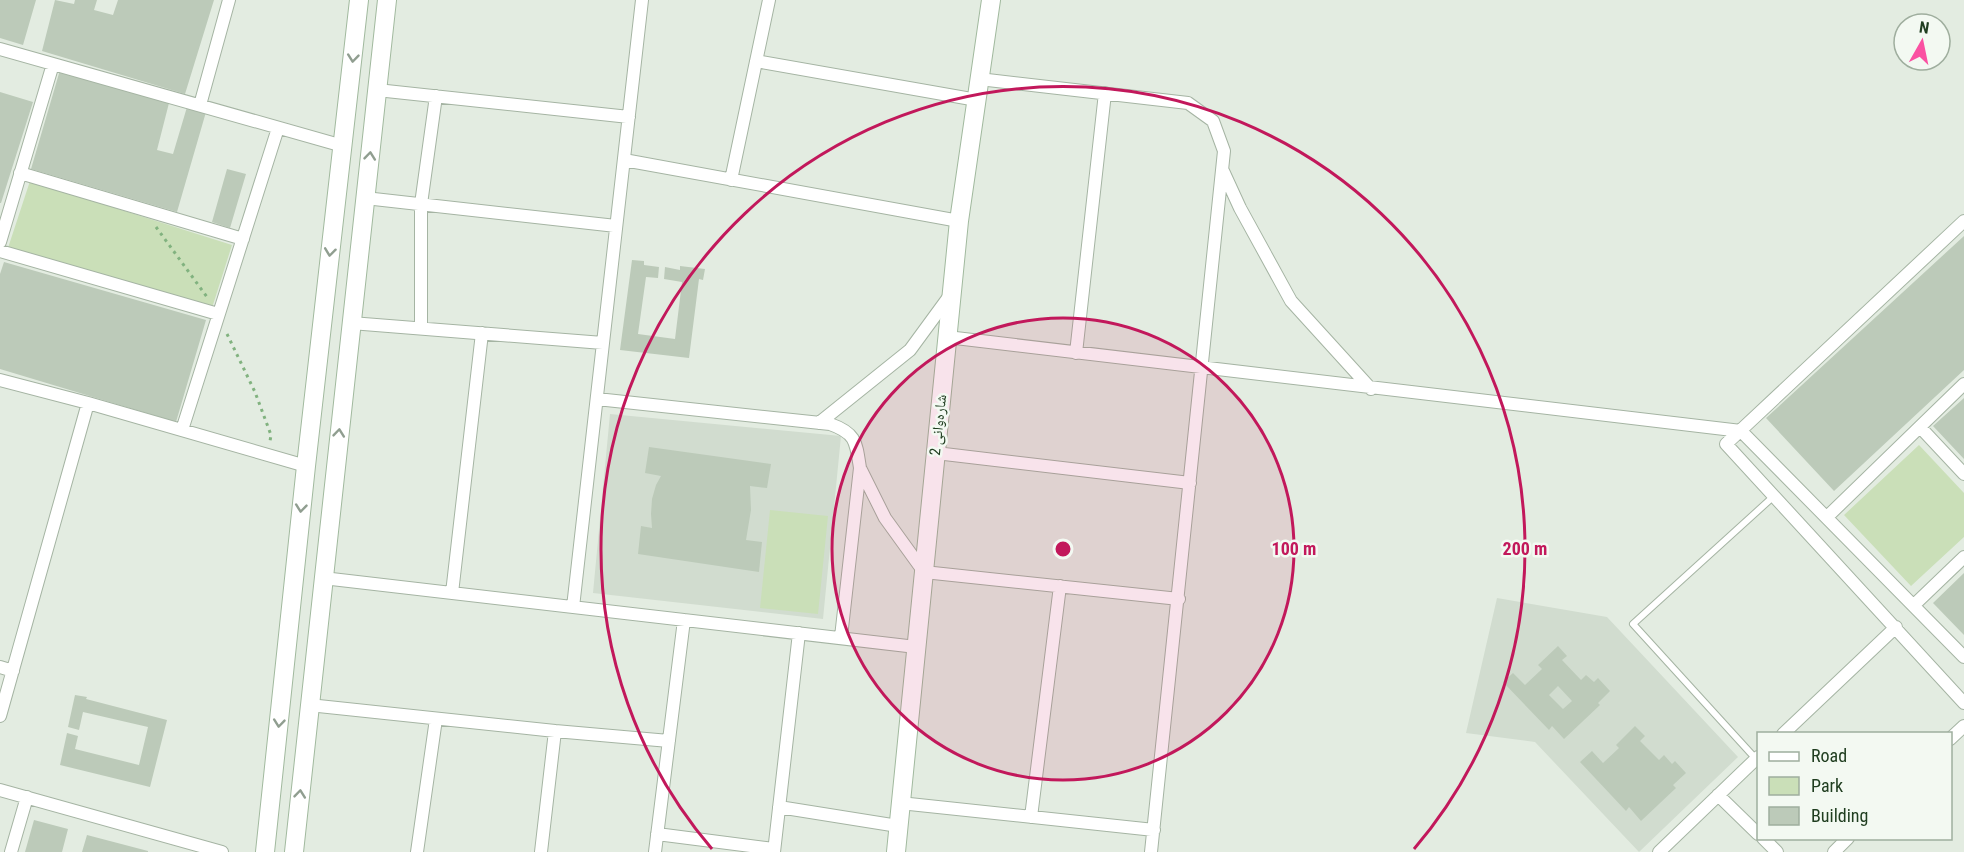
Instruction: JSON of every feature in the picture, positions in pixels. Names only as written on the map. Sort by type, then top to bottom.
[{"type":"main road","points":[[265,852],[359,0]]},
{"type":"main road","points":[[294,852],[387,0]]},
{"type":"main road","name":"شارەوانی 2","points":[[896,852],[959,221],[991,0]]},
{"type":"main road","points":[[288,635],[299,643],[312,642],[316,638]]},
{"type":"main road","points":[[282,690],[292,684],[303,686],[309,700]]},
{"type":"street","points":[[200,105],[229,0]]},
{"type":"street","points":[[573,607],[642,0]]},
{"type":"street","points":[[731,180],[769,0]]},
{"type":"street","points":[[0,49],[343,146]]},
{"type":"street","points":[[756,62],[976,100]]},
{"type":"street","points":[[0,242],[53,64]]},
{"type":"street","points":[[980,79],[1188,103],[1213,121],[1224,151],[1151,852]]},
{"type":"street","points":[[377,90],[629,117]]},
{"type":"street","points":[[1076,353],[1105,93]]},
{"type":"street","points":[[421,328],[421,204],[436,96]]},
{"type":"street","points":[[182,430],[278,128]]},
{"type":"street","points":[[624,160],[959,221]]},
{"type":"street","points":[[1222,169],[1240,208],[1291,301],[1371,388]]},
{"type":"street","points":[[20,172],[243,240]]},
{"type":"street","points":[[365,198],[616,226]]},
{"type":"street","points":[[1964,221],[1726,444],[1964,703]]},
{"type":"street","points":[[0,251],[218,314]]},
{"type":"street","points":[[819,423],[910,350],[952,293]]},
{"type":"street","points":[[351,323],[603,343]]},
{"type":"street","points":[[452,593],[482,333]]},
{"type":"street","points":[[947,337],[1741,431],[1964,657]]},
{"type":"street","points":[[0,380],[306,466]]},
{"type":"street","points":[[1827,517],[1964,384]]},
{"type":"street","points":[[597,399],[819,423],[846,430],[857,446],[860,468],[841,637]]},
{"type":"street","points":[[0,716],[88,403]]},
{"type":"street","points":[[1920,427],[1964,474]]},
{"type":"street","points":[[936,453],[1191,483]]},
{"type":"street","points":[[860,468],[885,518],[924,572],[1179,599]]},
{"type":"street","points":[[1914,605],[1964,556]]},
{"type":"street","points":[[323,578],[916,647]]},
{"type":"street","points":[[1031,817],[1060,586]]},
{"type":"street","points":[[655,852],[684,620]]},
{"type":"street","points":[[1785,732],[1896,627]]},
{"type":"street","points":[[657,834],[774,851],[799,633]]},
{"type":"street","points":[[0,667],[13,671]]},
{"type":"street","points":[[309,700],[436,719],[669,741]]},
{"type":"street","points":[[417,852],[436,719]]},
{"type":"street","points":[[1952,737],[1964,726]]},
{"type":"street","points":[[541,852],[555,731]]},
{"type":"street","points":[[1659,852],[1757,758]]},
{"type":"street","points":[[0,790],[222,852]]},
{"type":"street","points":[[1718,795],[1757,833]]},
{"type":"street","points":[[11,852],[27,797]]},
{"type":"street","points":[[900,803],[1154,830]]},
{"type":"street","points":[[779,807],[898,826]]},
{"type":"street","points":[[1765,840],[1777,852]]},
{"type":"street","points":[[1834,852],[1846,840]]},
{"type":"lane","points":[[1757,758],[1633,624],[1774,495]]},
{"type":"path","points":[[143,209],[218,314],[255,392],[271,435],[266,454]]},
{"type":"shaded area","points":[[610,414],[841,436],[823,619],[593,593]]},
{"type":"shaded area","points":[[1497,598],[1607,617],[1738,757],[1639,852],[1535,742],[1466,733]]},
{"type":"green space","points":[[30,181],[232,245],[212,308],[203,316],[6,254]]},
{"type":"green space","points":[[1919,445],[1964,493],[1964,537],[1911,586],[1844,515]]},
{"type":"green space","points":[[770,510],[828,516],[818,614],[760,608]]},
{"type":"building","points":[[0,0],[36,0],[23,45],[0,38]]},
{"type":"building","points":[[55,0],[74,4],[75,0],[97,0],[94,10],[113,15],[118,0],[214,0],[185,94],[42,51]]},
{"type":"building","points":[[60,70],[169,103],[157,150],[173,154],[187,107],[206,112],[177,212],[31,169]]},
{"type":"building","points":[[0,92],[33,102],[1,203],[0,203]]},
{"type":"building","points":[[227,169],[246,174],[230,228],[212,222]]},
{"type":"building","points":[[1964,236],[1964,370],[1834,491],[1766,418]]},
{"type":"building","points":[[632,260],[644,261],[644,265],[659,267],[658,278],[646,277],[638,334],[675,339],[682,282],[664,279],[665,267],[680,270],[680,266],[705,269],[703,280],[699,279],[689,358],[620,350]]},
{"type":"building","points":[[4,262],[206,320],[176,422],[0,369],[0,274]]},
{"type":"building","points":[[1964,398],[1964,459],[1933,426]]},
{"type":"building","points":[[649,447],[771,464],[767,488],[750,486],[751,510],[746,540],[762,542],[759,572],[638,554],[641,526],[652,528],[652,499],[661,476],[645,473]]},
{"type":"building","points":[[1964,573],[1964,635],[1933,603]]},
{"type":"building","points":[[1558,646],[1567,656],[1562,660],[1581,680],[1586,675],[1594,682],[1598,678],[1610,691],[1598,703],[1600,705],[1564,739],[1552,726],[1549,730],[1503,682],[1513,673],[1525,685],[1542,669],[1538,665]],"holes":[[[1558,686],[1572,701],[1563,709],[1549,695]]]},
{"type":"building","points":[[75,695],[167,720],[150,787],[60,765],[67,733],[78,736],[75,749],[139,765],[148,727],[83,712],[79,730],[68,727]]},
{"type":"building","points":[[1635,726],[1645,736],[1640,741],[1659,760],[1664,755],[1672,764],[1675,761],[1686,773],[1673,785],[1676,788],[1641,821],[1629,807],[1626,811],[1580,762],[1592,751],[1603,763],[1619,748],[1616,745]]},
{"type":"building","points":[[34,820],[68,829],[62,852],[25,852]]},
{"type":"building","points":[[87,835],[148,851],[148,852],[82,852]]}]
